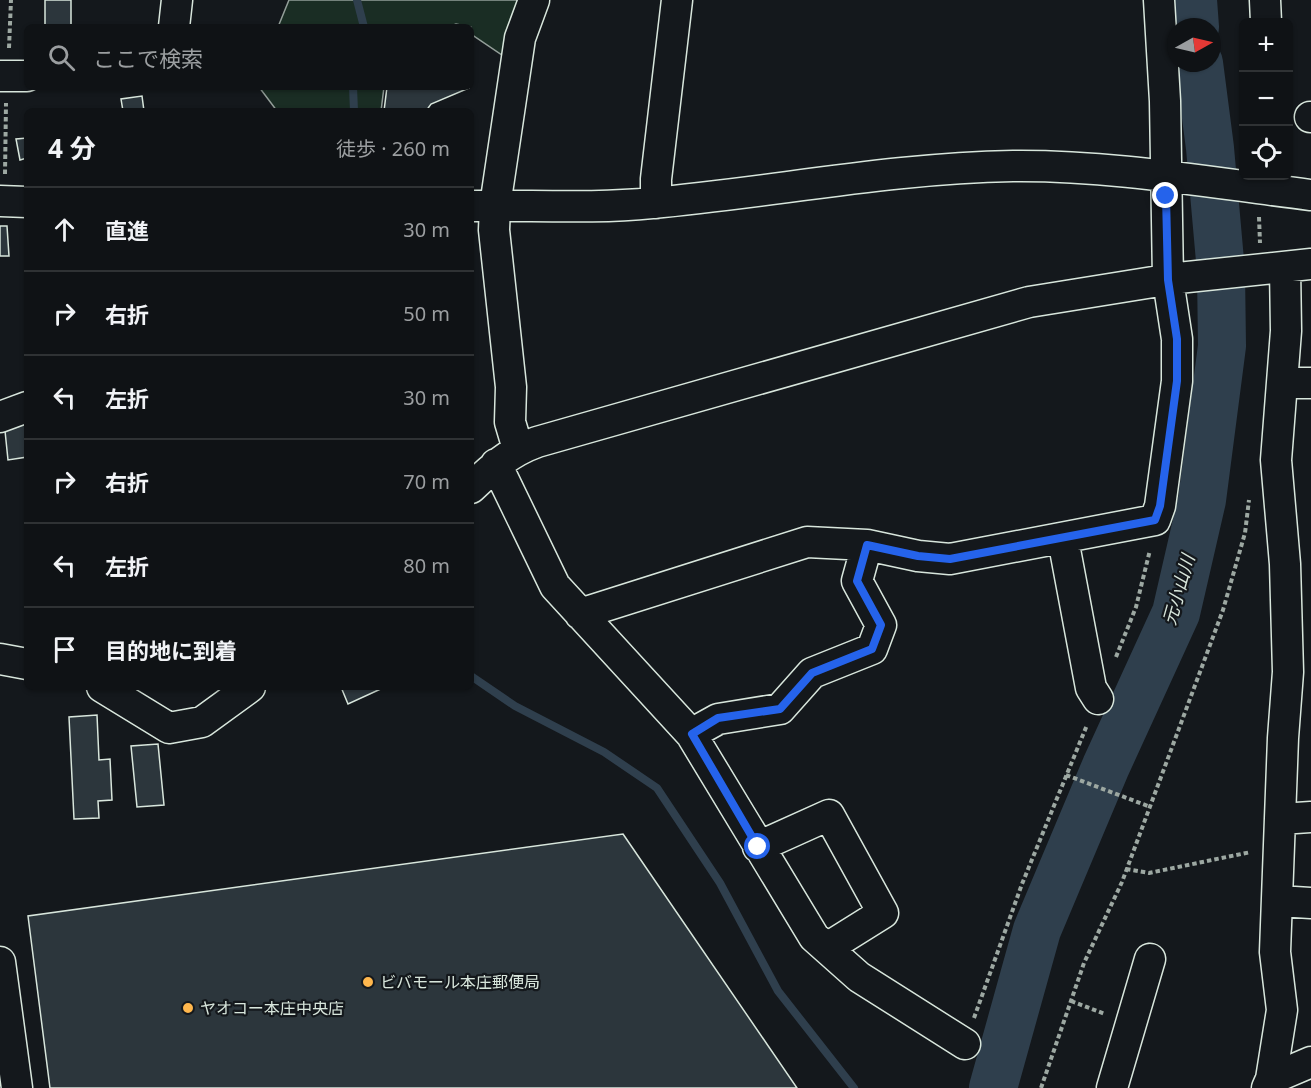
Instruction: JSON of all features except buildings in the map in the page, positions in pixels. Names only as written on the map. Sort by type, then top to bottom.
[{"type":"street","points":[[174,24],[177,0]]},
{"type":"street","points":[[534,0],[520,38],[483,206],[494,230],[511,387],[507,456],[555,586],[692,734],[814,937],[859,977],[965,1044]]},
{"type":"street","points":[[656,203],[656,178],[676,0]]},
{"type":"street","points":[[580,614],[807,542],[867,545],[918,556],[950,559],[1155,520],[1162,494],[1177,381],[1170,176],[1160,0]]},
{"type":"street","points":[[1265,0],[1266,18]]},
{"type":"street","points":[[483,206],[621,206],[944,169],[1035,166],[1170,176],[1256,190],[1311,195]]},
{"type":"street","points":[[0,201],[24,202]]},
{"type":"street","points":[[474,485],[507,456],[1029,302],[1278,261],[1286,331],[1297,383],[1276,459],[1285,564],[1288,672],[1283,738],[1279,901],[1275,952],[1282,1010],[1269,1084]]},
{"type":"street","points":[[0,417],[24,408]]},
{"type":"street","points":[[1063,539],[1091,688],[1098,699]]},
{"type":"street","points":[[692,734],[718,718],[780,709],[812,673],[872,649],[881,625],[857,581],[867,545]]},
{"type":"street","points":[[0,659],[24,663]]},
{"type":"street","points":[[107,690],[169,728],[202,722],[246,690]]},
{"type":"street","points":[[758,847],[829,815],[883,913],[827,948]]},
{"type":"street","points":[[1281,833],[1311,817]]},
{"type":"street","points":[[1279,901],[1311,903]]},
{"type":"street","points":[[1112,1088],[1150,959]]},
{"type":"street","points":[[0,962],[17,1088]]},
{"type":"street","points":[[1269,1084],[1311,1062]]},
{"type":"path","points":[[5,155],[11,76],[11,0]]},
{"type":"path","points":[[1256,190],[1278,261]]},
{"type":"path","points":[[1041,1088],[1084,963],[1126,868],[1223,610],[1245,533],[1250,492]]},
{"type":"path","points":[[1115,658],[1136,607],[1155,520]]},
{"type":"path","points":[[965,1044],[1022,884],[1098,699]]},
{"type":"path","points":[[1066,775],[1148,806]]},
{"type":"path","points":[[1126,868],[1149,873],[1281,833]]},
{"type":"path","points":[[1071,1002],[1131,1023]]},
{"type":"green space","points":[[289,0],[526,0],[505,57],[474,36],[474,24],[279,24]]},
{"type":"green space","points":[[261,90],[384,90],[381,108],[275,108]]},
{"type":"waterway","points":[[357,0],[363,24]]},
{"type":"waterway","name":"元小山川","points":[[1193,0],[1194,18]]},
{"type":"waterway","name":"元小山川","points":[[993,1088],[1037,930],[1106,766],[1176,613],[1202,500],[1222,346],[1221,272],[1210,148],[1200,72]]},
{"type":"waterway","points":[[353,90],[354,108]]},
{"type":"waterway","points":[[474,678],[515,706],[604,752],[657,788],[720,883],[778,991],[854,1088]]},
{"type":"place","name":"ビバモール本庄郵便局","points":[[368,982]]},
{"type":"place","name":"ヤオコー本庄中央店","points":[[188,1008]]},
{"type":"route","points":[[758,847],[692,734],[718,718],[780,709],[812,673],[872,649],[881,625],[857,581],[867,545],[918,556],[950,559],[1155,520],[1160,506],[1170,447],[1177,381],[1177,339],[1168,280],[1166,196]]}]
